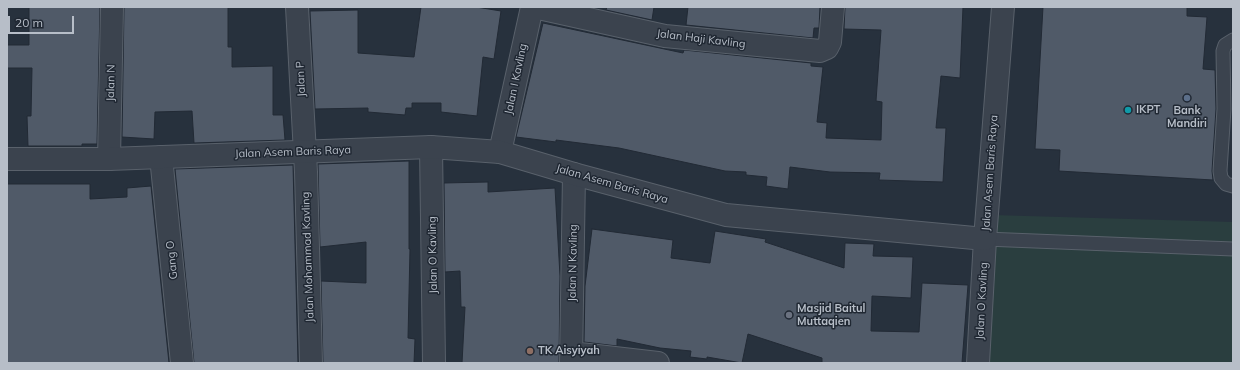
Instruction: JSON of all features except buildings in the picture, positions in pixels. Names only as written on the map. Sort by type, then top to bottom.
[{"type":"street","name":"Jalan N","points":[[109,159],[112,7]]},
{"type":"street","name":"Jalan P","points":[[297,7],[304,151]]},
{"type":"street","name":"Jalan Haji Kavling","points":[[533,7],[665,36],[820,51],[827,48],[830,42],[833,7]]},
{"type":"street","name":"Jalan I Kavling","points":[[500,152],[533,7]]},
{"type":"street","name":"Jalan Asem Baris Raya","points":[[7,159],[109,159],[431,147],[500,152],[574,174],[726,215],[985,239],[1003,7]]},
{"type":"street","name":"Jalan O Kavling","points":[[431,147],[434,363]]},
{"type":"street","name":"Jalan Mohammad Kavling","points":[[304,151],[311,363]]},
{"type":"street","name":"Gang O","points":[[161,157],[182,363]]},
{"type":"street","name":"Jalan N Kavling","points":[[574,174],[571,358],[658,363]]},
{"type":"street","name":"Jalan O Kavling","points":[[978,363],[985,239]]},
{"type":"lane","points":[[1233,40],[1225,45],[1223,51],[1224,109],[1220,171],[1226,184],[1233,186]]},
{"type":"lane","points":[[985,239],[1233,249]]},
{"type":"green space","points":[[992,215],[1233,222],[1233,363],[987,363]]},
{"type":"place","name":"Bank Mandiri","points":[[1187,98]]},
{"type":"place","name":"IKPT","points":[[1128,110]]},
{"type":"place","name":"Masjid Baitul Muttaqien","points":[[789,315]]},
{"type":"place","name":"TK Aisyiyah","points":[[530,351]]}]
